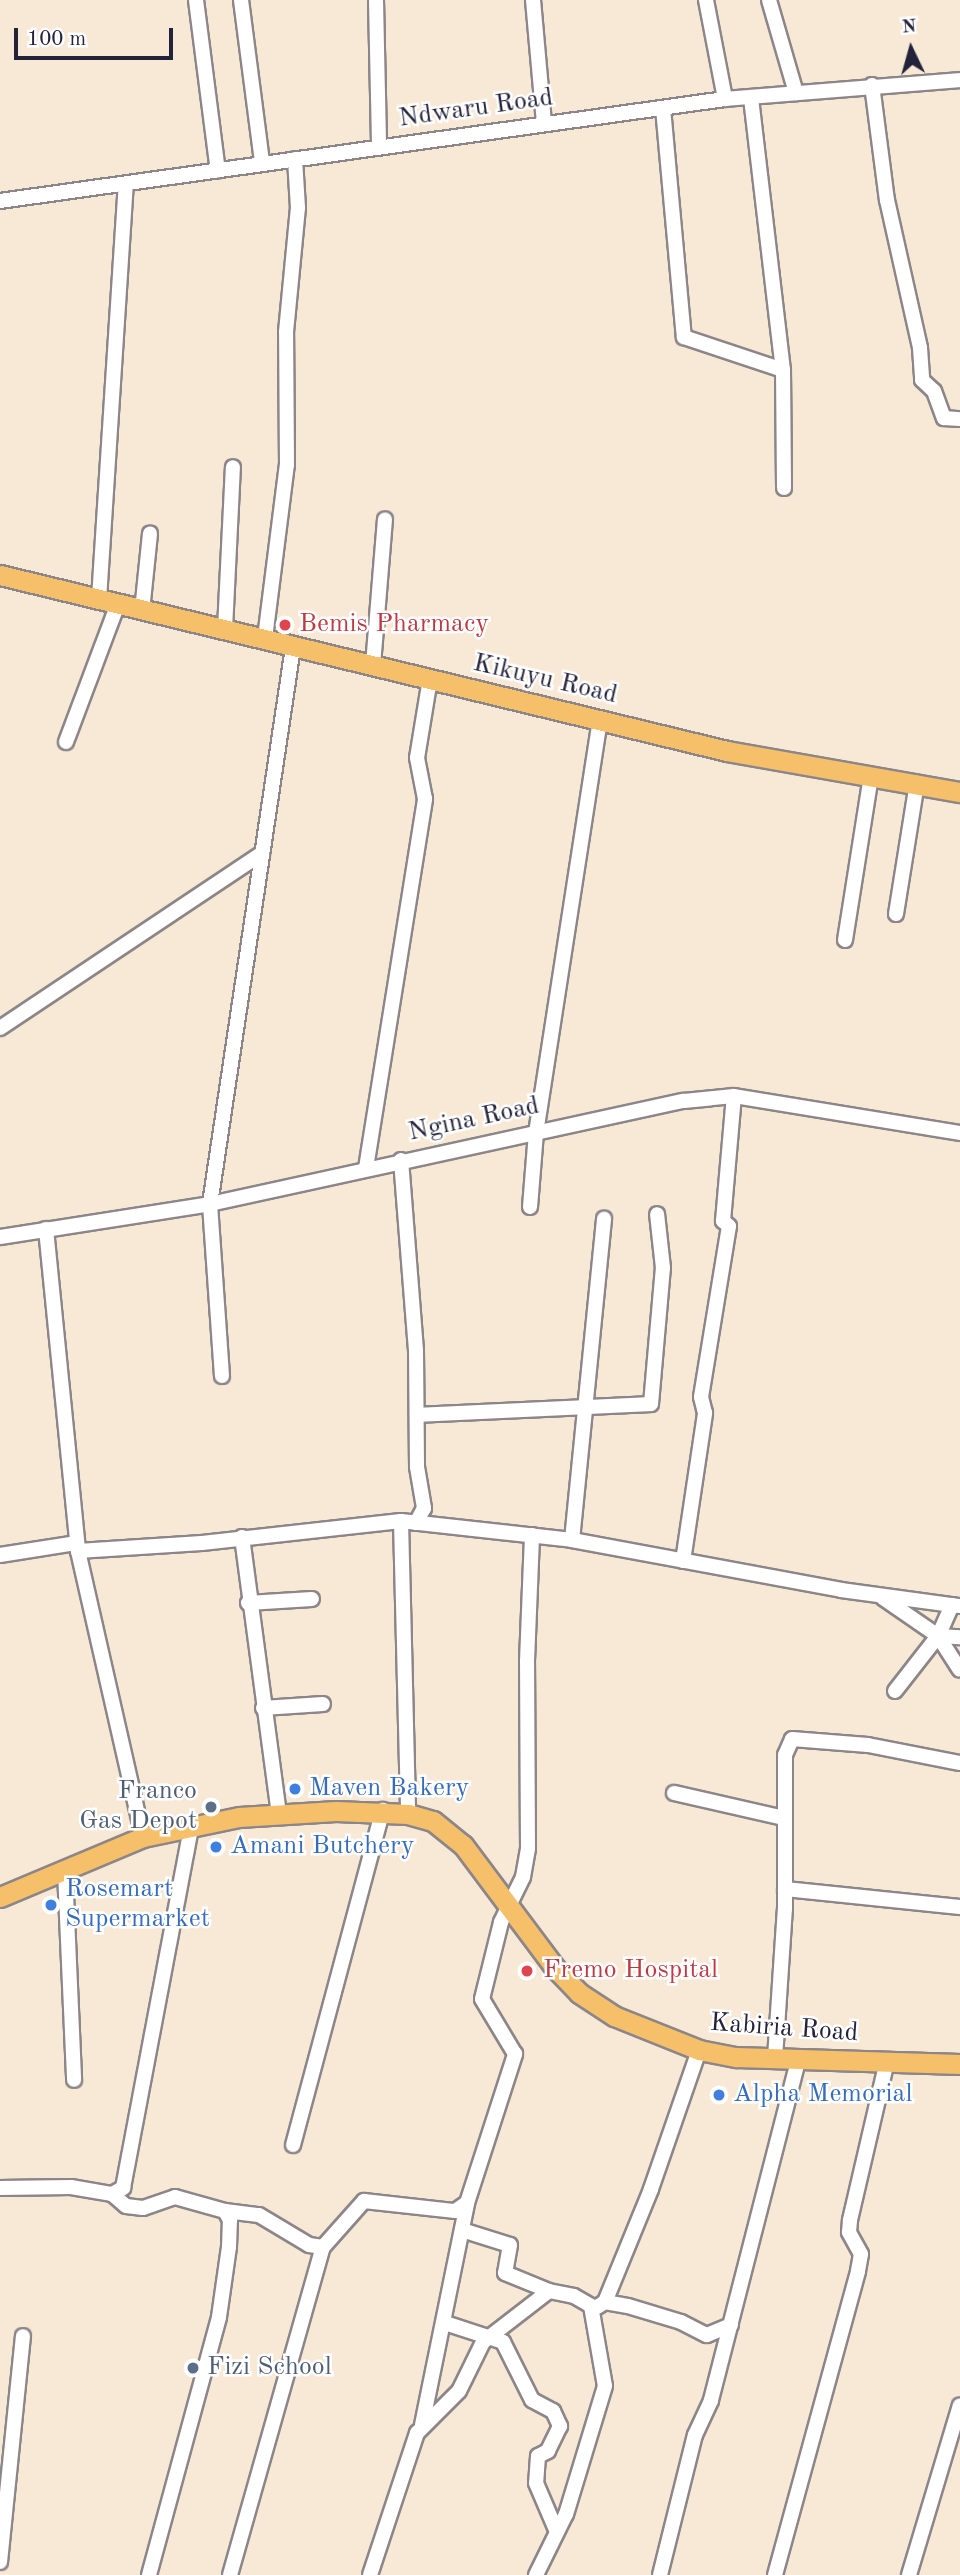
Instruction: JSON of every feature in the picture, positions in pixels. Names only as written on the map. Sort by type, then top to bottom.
[{"type":"main road","name":"Kikuyu Road","points":[[0,575],[727,751],[960,792]]},
{"type":"main road","name":"Kabiria Road","points":[[0,1896],[143,1837],[191,1827],[279,1815],[383,1810],[408,1814],[433,1821],[463,1845],[579,1993],[614,2016],[699,2050],[775,2058],[960,2064]]},
{"type":"street","points":[[196,0],[218,171]]},
{"type":"street","points":[[242,0],[262,162]]},
{"type":"street","points":[[376,0],[379,147]]},
{"type":"street","points":[[533,0],[544,123]]},
{"type":"street","points":[[706,0],[725,99]]},
{"type":"street","points":[[769,0],[796,93]]},
{"type":"street","name":"Ndwaru Road","points":[[0,201],[126,185],[262,162],[725,99],[872,85],[960,80]]},
{"type":"street","points":[[872,85],[887,200],[920,348],[922,380],[933,391],[944,418],[960,419]]},
{"type":"street","points":[[751,98],[783,370],[784,488]]},
{"type":"street","points":[[663,108],[684,337],[698,345],[783,370]]},
{"type":"street","points":[[265,638],[287,466],[286,332],[298,208],[295,159]]},
{"type":"street","points":[[65,742],[108,603],[126,185]]},
{"type":"street","points":[[225,629],[233,467]]},
{"type":"street","points":[[373,664],[385,519]]},
{"type":"street","points":[[142,611],[150,533]]},
{"type":"street","points":[[222,1376],[210,1204],[293,647]]},
{"type":"street","points":[[366,1167],[425,799],[417,758],[430,679]]},
{"type":"street","points":[[530,1207],[536,1133],[600,719]]},
{"type":"street","points":[[845,940],[871,775]]},
{"type":"street","points":[[896,914],[917,783]]},
{"type":"street","points":[[0,1028],[262,853]]},
{"type":"street","points":[[683,1561],[705,1413],[701,1397],[729,1226],[723,1221],[734,1096]]},
{"type":"street","name":"Ngina Road","points":[[0,1237],[210,1204],[366,1167],[684,1101],[734,1096],[960,1133]]},
{"type":"street","points":[[401,1160],[417,1415],[417,1467],[424,1507],[416,1523]]},
{"type":"street","points":[[417,1415],[651,1404],[663,1268],[657,1214]]},
{"type":"street","points":[[572,1540],[604,1219]]},
{"type":"street","points":[[46,1229],[78,1547],[143,1837]]},
{"type":"street","points":[[0,1555],[401,1521],[572,1540],[879,1595],[956,1606],[938,1636],[895,1690]]},
{"type":"street","points":[[401,1521],[408,1814]]},
{"type":"street","points":[[370,2575],[422,2427],[467,2203],[515,2054],[482,1998],[509,1904],[523,1877],[528,1848],[527,1661],[532,1535]]},
{"type":"street","points":[[242,1536],[248,1603],[279,1815]]},
{"type":"street","points":[[879,1595],[938,1636],[958,1665]]},
{"type":"street","points":[[248,1603],[312,1600]]},
{"type":"street","points":[[938,1636],[960,1637]]},
{"type":"street","points":[[263,1707],[323,1704]]},
{"type":"street","points":[[775,2058],[785,1889],[785,1755],[797,1736],[960,1763]]},
{"type":"street","points":[[674,1793],[784,1818]]},
{"type":"street","points":[[293,2145],[383,1810]]},
{"type":"street","points":[[112,2194],[123,2188],[191,1827]]},
{"type":"street","points":[[65,1871],[74,2080]]},
{"type":"street","points":[[785,1889],[960,1907]]},
{"type":"street","points":[[592,2310],[605,2302],[652,2189],[699,2050]]},
{"type":"street","points":[[660,2575],[695,2435],[711,2400],[799,2058]]},
{"type":"street","points":[[775,2575],[858,2271],[860,2254],[849,2232],[850,2220],[887,2061]]},
{"type":"street","points":[[0,2188],[71,2187],[112,2194],[126,2206],[144,2208],[175,2197],[225,2211],[259,2215],[309,2245],[323,2247]]},
{"type":"street","points":[[230,2575],[323,2247],[363,2201],[455,2211],[467,2203]]},
{"type":"street","points":[[149,2575],[219,2317],[229,2247],[230,2220],[225,2211]]},
{"type":"street","points":[[462,2230],[510,2245],[505,2273],[549,2291],[574,2296],[592,2310],[605,2386],[603,2401],[557,2532],[536,2575]]},
{"type":"street","points":[[422,2427],[459,2391],[488,2337],[549,2291]]},
{"type":"street","points":[[605,2302],[661,2315],[707,2336],[731,2325]]},
{"type":"street","points":[[445,2323],[503,2342],[532,2400],[553,2411],[560,2426],[548,2452],[538,2456],[536,2483],[557,2532]]},
{"type":"street","points":[[0,2562],[23,2336]]},
{"type":"street","points":[[909,2575],[959,2414]]},
{"type":"place","name":"Bemis Pharmacy","points":[[285,625]]},
{"type":"place","name":"Maven Bakery","points":[[295,1789]]},
{"type":"place","name":"Franco Gas Depot","points":[[211,1807]]},
{"type":"place","name":"Amani Butchery","points":[[216,1847]]},
{"type":"place","name":"Rosemart Supermarket","points":[[51,1905]]},
{"type":"place","name":"Fremo Hospital","points":[[527,1971]]},
{"type":"place","name":"Alpha Memorial","points":[[719,2095]]},
{"type":"place","name":"Fizi School","points":[[193,2368]]}]
